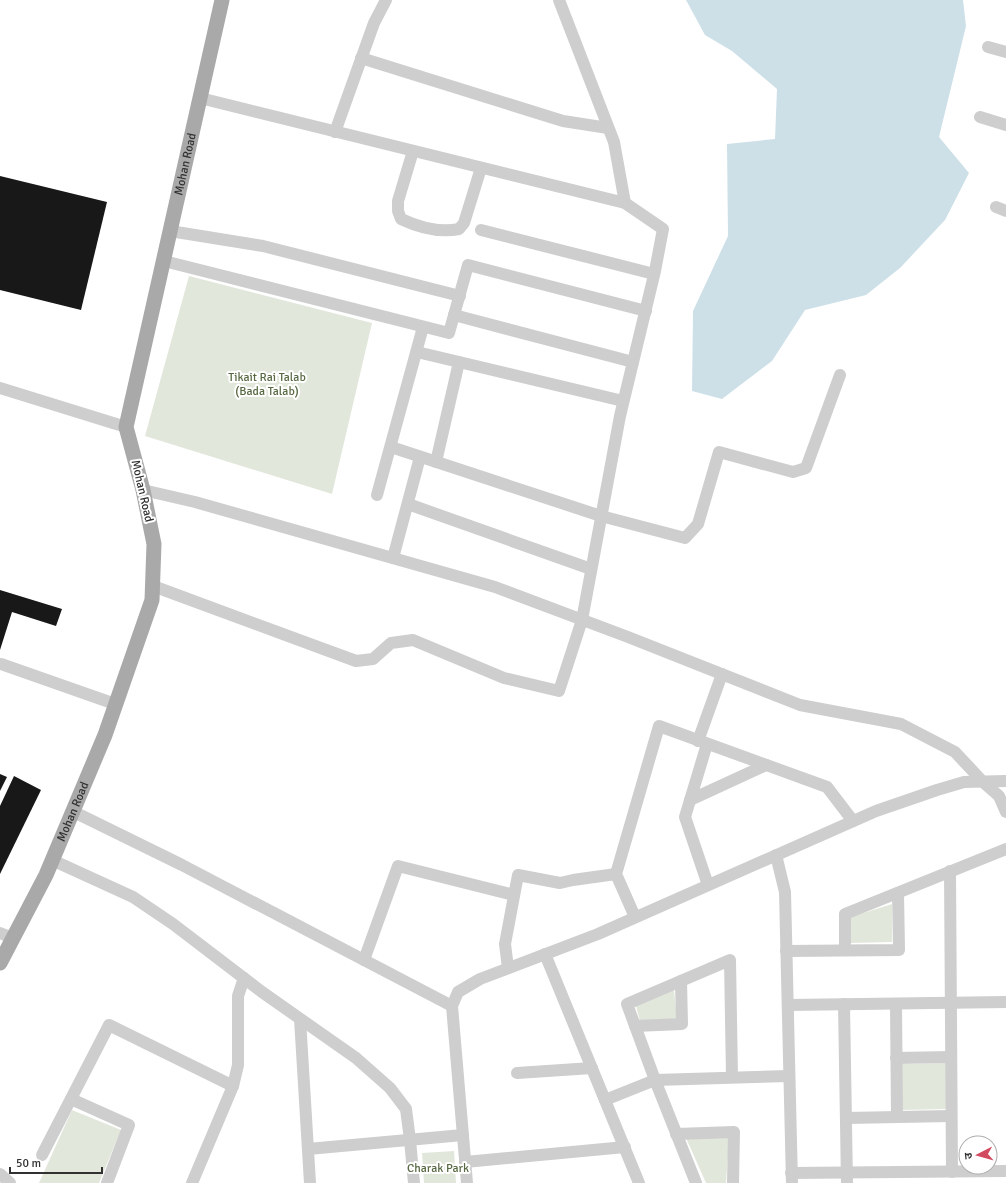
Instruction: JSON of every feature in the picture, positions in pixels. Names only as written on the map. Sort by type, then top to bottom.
[{"type":"main road","name":"Mohan Road","points":[[0,963],[6,936],[46,875],[105,735],[152,600],[154,544],[143,490],[126,427],[222,0]]},
{"type":"street","points":[[335,132],[374,23],[386,0]]},
{"type":"street","points":[[559,0],[614,142],[626,203]]},
{"type":"street","points":[[988,47],[1006,52]]},
{"type":"street","points":[[361,58],[563,121],[608,128]]},
{"type":"street","points":[[153,586],[356,661],[373,659],[391,642],[413,640],[504,678],[559,691],[582,620],[623,401],[646,311],[663,229],[626,203],[200,98]]},
{"type":"street","points":[[980,117],[1006,125]]},
{"type":"street","points":[[413,151],[398,201],[398,211],[401,219],[410,223],[441,231],[459,229],[464,223],[481,168]]},
{"type":"street","points":[[481,230],[654,274]]},
{"type":"street","points":[[170,231],[263,246],[460,296]]},
{"type":"street","points":[[164,261],[449,333],[468,265],[646,311]]},
{"type":"street","points":[[454,315],[633,362]]},
{"type":"street","points":[[377,495],[423,327]]},
{"type":"street","points":[[417,352],[623,401]]},
{"type":"street","points":[[436,462],[459,362]]},
{"type":"street","points":[[391,447],[601,516],[685,538],[698,524],[719,452],[793,472],[806,468],[840,375]]},
{"type":"street","points":[[0,388],[126,427]]},
{"type":"street","points":[[393,558],[420,457]]},
{"type":"street","points":[[143,490],[195,502],[495,587],[800,705],[901,724],[955,752],[983,782],[999,796],[1006,812]]},
{"type":"street","points":[[408,504],[591,569]]},
{"type":"street","points":[[1,664],[115,704]]},
{"type":"street","points":[[708,884],[685,817],[703,742],[722,674]]},
{"type":"street","points":[[635,917],[616,874],[659,726],[827,787],[853,821]]},
{"type":"street","points":[[690,800],[766,765]]},
{"type":"street","points":[[467,1183],[452,1006],[458,992],[480,979],[598,934],[708,884],[876,811],[964,782],[1006,781]]},
{"type":"street","points":[[72,811],[182,865],[452,1006]]},
{"type":"street","points":[[845,950],[844,914],[1006,849]]},
{"type":"street","points":[[776,855],[785,892],[792,1178],[846,1178],[952,1172],[1006,1171]]},
{"type":"street","points":[[52,860],[133,897],[173,924],[244,978],[356,1058],[390,1088],[406,1109],[414,1183]]},
{"type":"street","points":[[364,960],[398,866],[514,895]]},
{"type":"street","points":[[950,871],[952,1172]]},
{"type":"street","points":[[508,968],[504,944],[518,875],[560,883],[616,874]]},
{"type":"street","points":[[786,951],[899,950],[898,893]]},
{"type":"street","points":[[545,954],[639,1183]]},
{"type":"street","points":[[696,1183],[655,1080],[627,1004],[730,960],[732,1078]]},
{"type":"street","points":[[192,1183],[233,1086],[238,1065],[238,996],[244,978]]},
{"type":"street","points":[[635,1026],[682,1024],[680,982]]},
{"type":"street","points":[[788,1005],[1006,1002]]},
{"type":"street","points":[[844,1004],[846,1178]]},
{"type":"street","points":[[896,1004],[897,1117]]},
{"type":"street","points":[[300,1019],[310,1183]]},
{"type":"street","points":[[42,1155],[109,1026],[233,1086]]},
{"type":"street","points":[[896,1058],[951,1057]]},
{"type":"street","points":[[517,1073],[592,1068]]},
{"type":"street","points":[[605,1100],[655,1080],[789,1076]]},
{"type":"street","points":[[71,1099],[129,1125],[107,1183]]},
{"type":"street","points":[[846,1118],[952,1116]]},
{"type":"street","points":[[676,1134],[734,1132],[733,1183]]},
{"type":"street","points":[[308,1149],[463,1135]]},
{"type":"street","points":[[465,1162],[624,1147]]},
{"type":"street","points":[[0,1174],[10,1183]]},
{"type":"green space","name":"Tikait Rai Talab (Bada Talab)","points":[[189,276],[372,323],[332,494],[145,436]]},
{"type":"green space","points":[[892,904],[892,942],[851,943],[851,917]]},
{"type":"green space","points":[[674,990],[677,1019],[640,1021],[636,1006]]},
{"type":"green space","points":[[946,1063],[947,1109],[902,1110],[901,1064]]},
{"type":"green space","points":[[72,1110],[121,1130],[99,1183],[39,1183]]},
{"type":"green space","points":[[686,1138],[729,1138],[726,1183],[706,1183]]},
{"type":"green space","name":"Charak Park","points":[[454,1151],[456,1183],[424,1183],[422,1153]]},
{"type":"shaded area","points":[[686,0],[963,0],[966,26],[939,137],[969,173],[945,220],[900,268],[866,295],[805,310],[772,361],[722,399],[692,391],[693,311],[728,236],[727,144],[775,139],[777,89],[732,51],[705,35]]},
{"type":"building","points":[[0,176],[107,202],[81,310],[0,290]]},
{"type":"building","points":[[0,590],[62,609],[56,626],[12,612],[0,650]]},
{"type":"building","points":[[0,774],[7,777],[0,791]]},
{"type":"building","points":[[14,776],[41,790],[0,874],[0,806]]}]
